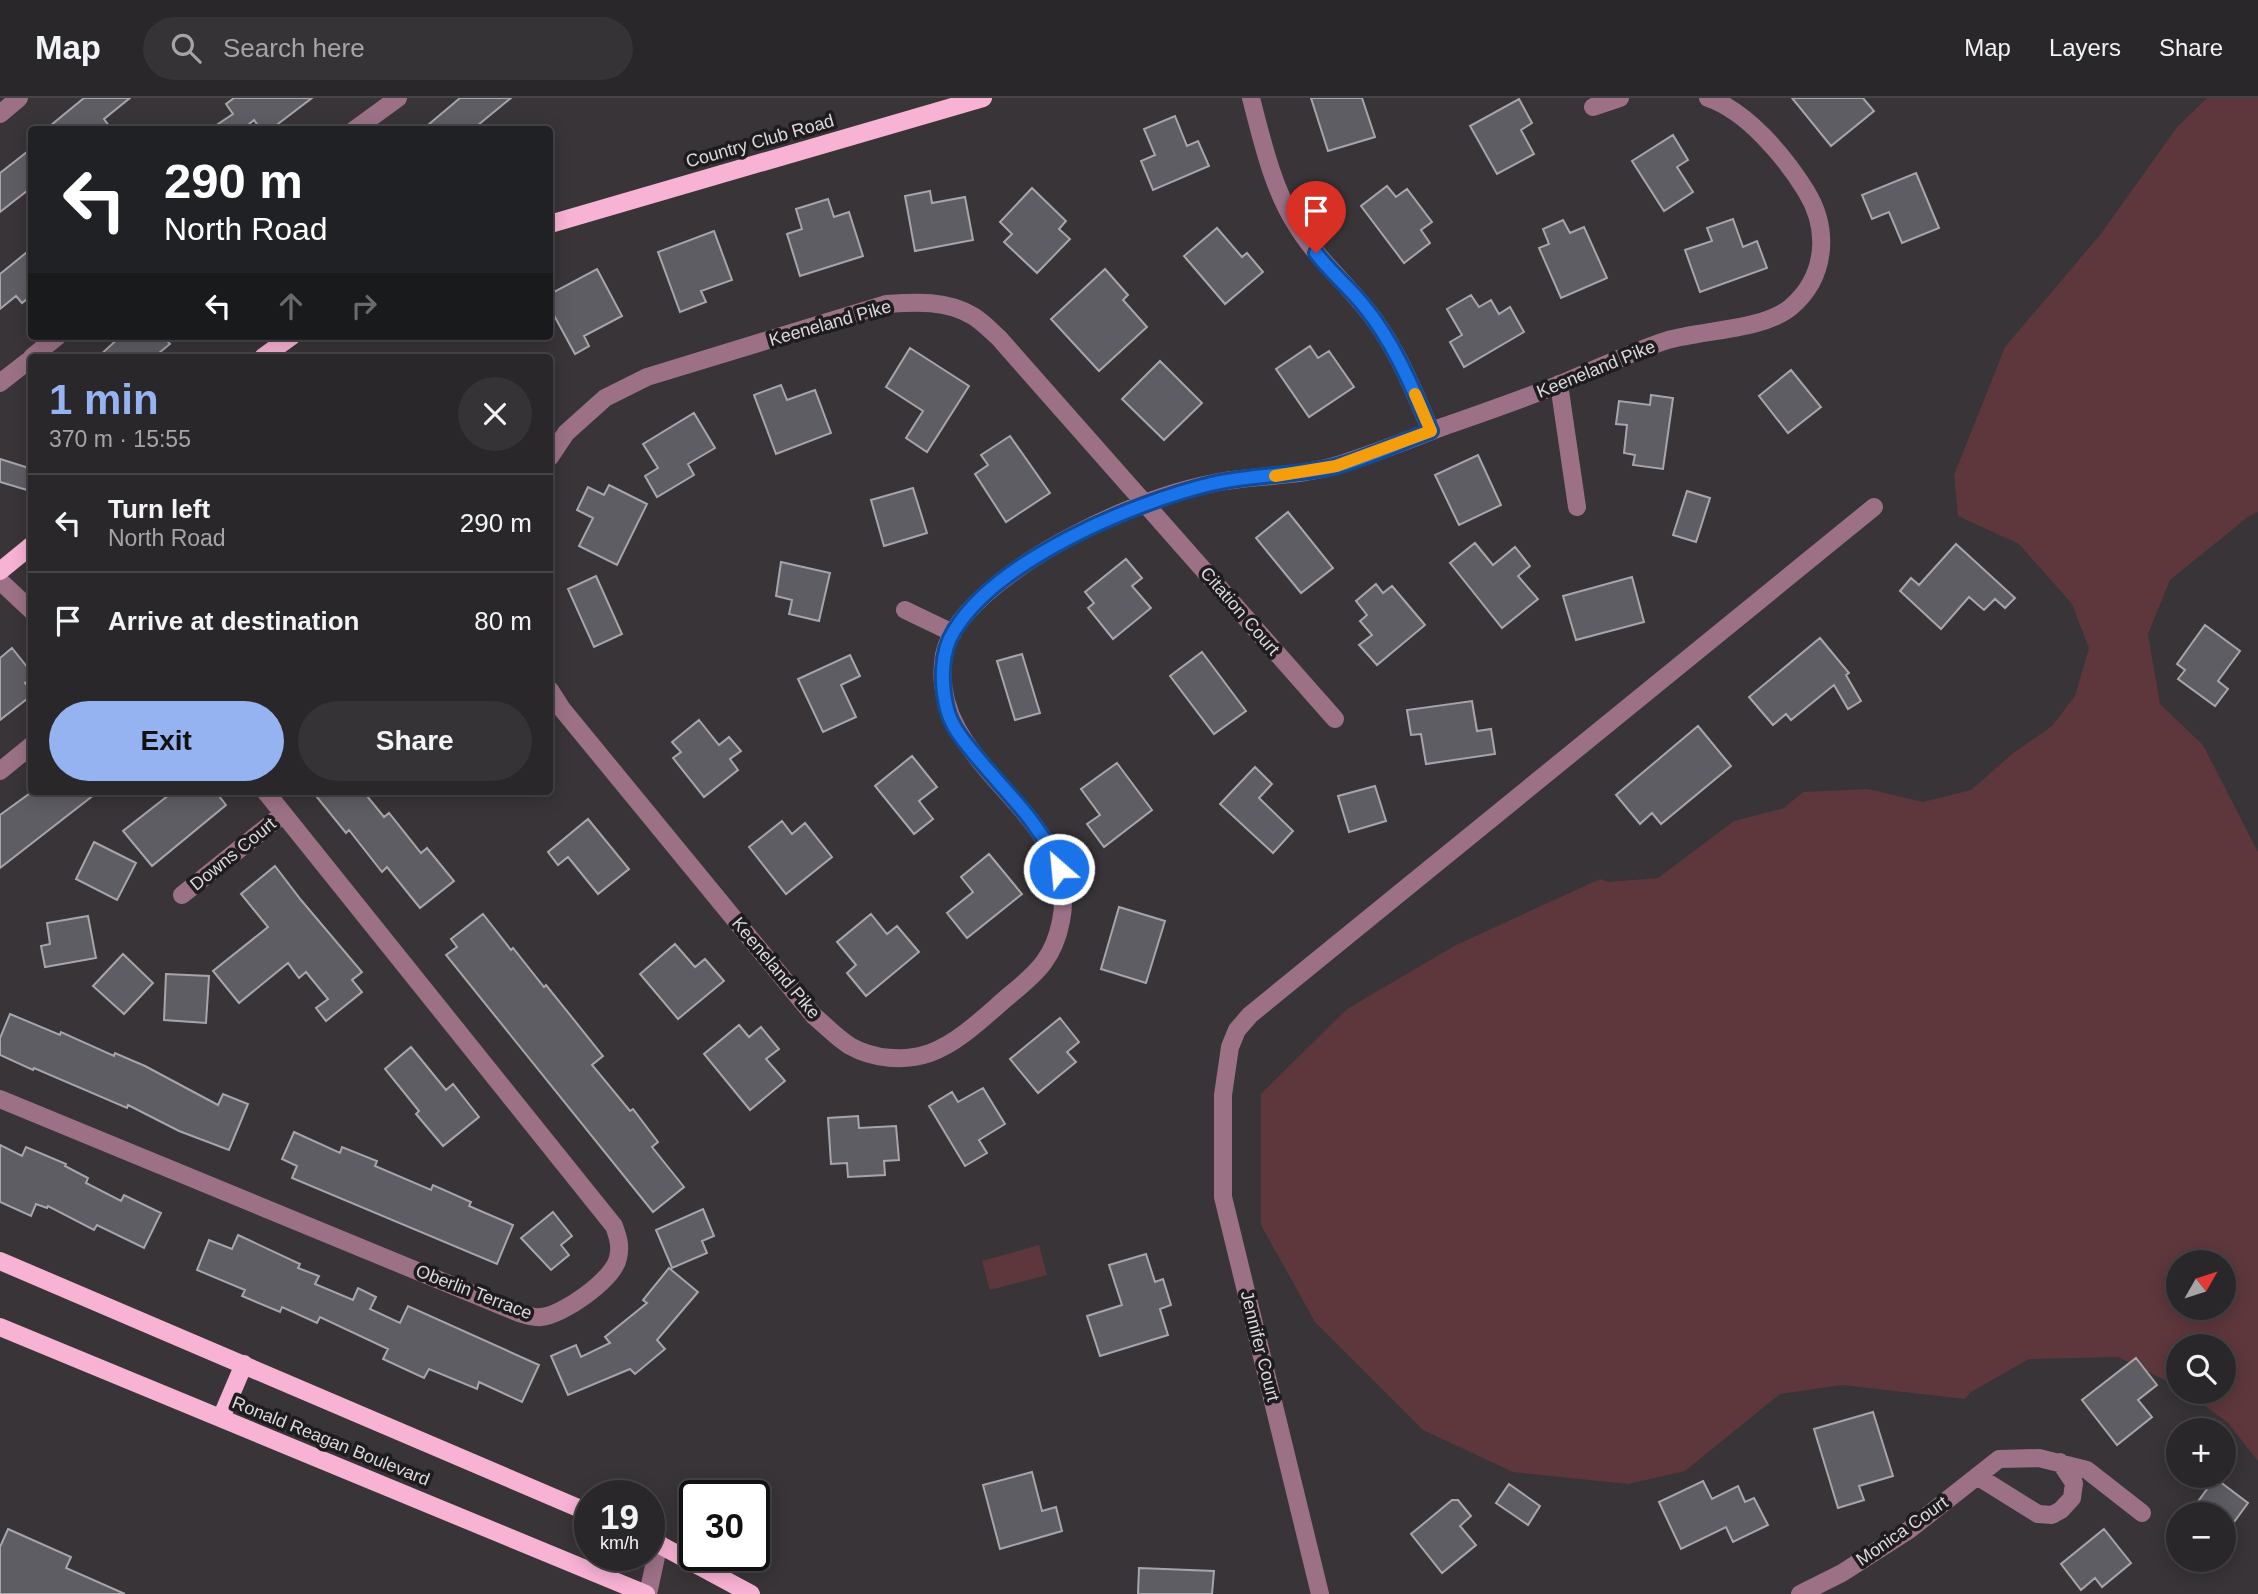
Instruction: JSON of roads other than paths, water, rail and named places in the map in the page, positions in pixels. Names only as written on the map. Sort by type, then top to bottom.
[{"type":"main road","name":"Country Club Road","points":[[553,223],[983,98]]},
{"type":"main road","points":[[267,354],[286,340]]},
{"type":"main road","points":[[0,570],[28,548]]},
{"type":"main road","name":"Ronald Reagan Boulevard","points":[[0,1261],[574,1506]]},
{"type":"main road","name":"Ronald Reagan Boulevard","points":[[0,1327],[647,1594]]},
{"type":"main road","points":[[220,1418],[244,1364]]},
{"type":"main road","points":[[665,1547],[751,1594]]},
{"type":"street","points":[[0,114],[19,98]]},
{"type":"street","points":[[360,126],[398,98]]},
{"type":"street","points":[[1251,98],[1269,164],[1294,222],[1327,268],[1363,304],[1388,338],[1405,369],[1431,431]]},
{"type":"street","points":[[1593,107],[1620,98]]},
{"type":"street","name":"Keeneland Pike","points":[[553,695],[814,1016],[849,1045],[878,1057],[915,1058],[940,1050],[1036,974],[1057,945],[1063,910],[1063,882],[1054,855],[1038,830],[963,740],[947,710],[943,681],[944,653],[966,614],[1027,563],[1075,534],[1145,503],[1213,483],[1336,466],[1667,341],[1765,321],[1787,311],[1807,290],[1821,260],[1821,227],[1810,198],[1795,174],[1745,118],[1708,98]]},
{"type":"street","name":"Keeneland Pike","points":[[553,452],[566,433],[605,398],[647,377],[886,304],[916,302],[947,305],[974,316],[999,338],[1145,503]]},
{"type":"street","points":[[36,354],[53,340]]},
{"type":"street","points":[[0,383],[28,360]]},
{"type":"street","points":[[1559,384],[1577,507]]},
{"type":"street","name":"Citation Court","points":[[1145,503],[1335,719]]},
{"type":"street","name":"Jennifer Court","points":[[1320,1594],[1223,1197],[1223,1095],[1230,1047],[1237,1030],[1874,507]]},
{"type":"street","points":[[0,581],[28,607]]},
{"type":"street","points":[[905,610],[953,633]]},
{"type":"street","points":[[0,771],[28,748]]},
{"type":"street","name":"Oberlin Terrace","points":[[0,1099],[519,1313],[541,1317],[565,1310],[609,1275],[618,1261],[620,1243],[614,1226],[268,795]]},
{"type":"street","name":"Downs Court","points":[[182,895],[283,814]]},
{"type":"street","name":"Monica Court","points":[[1800,1594],[1842,1573],[1909,1530],[1999,1459],[2039,1458],[2060,1462]]},
{"type":"street","points":[[1977,1476],[2038,1514],[2052,1515],[2072,1499],[2074,1483],[2060,1462]]},
{"type":"street","points":[[2060,1462],[2087,1470],[2142,1513]]},
{"type":"street","points":[[647,1594],[650,1571]]}]
